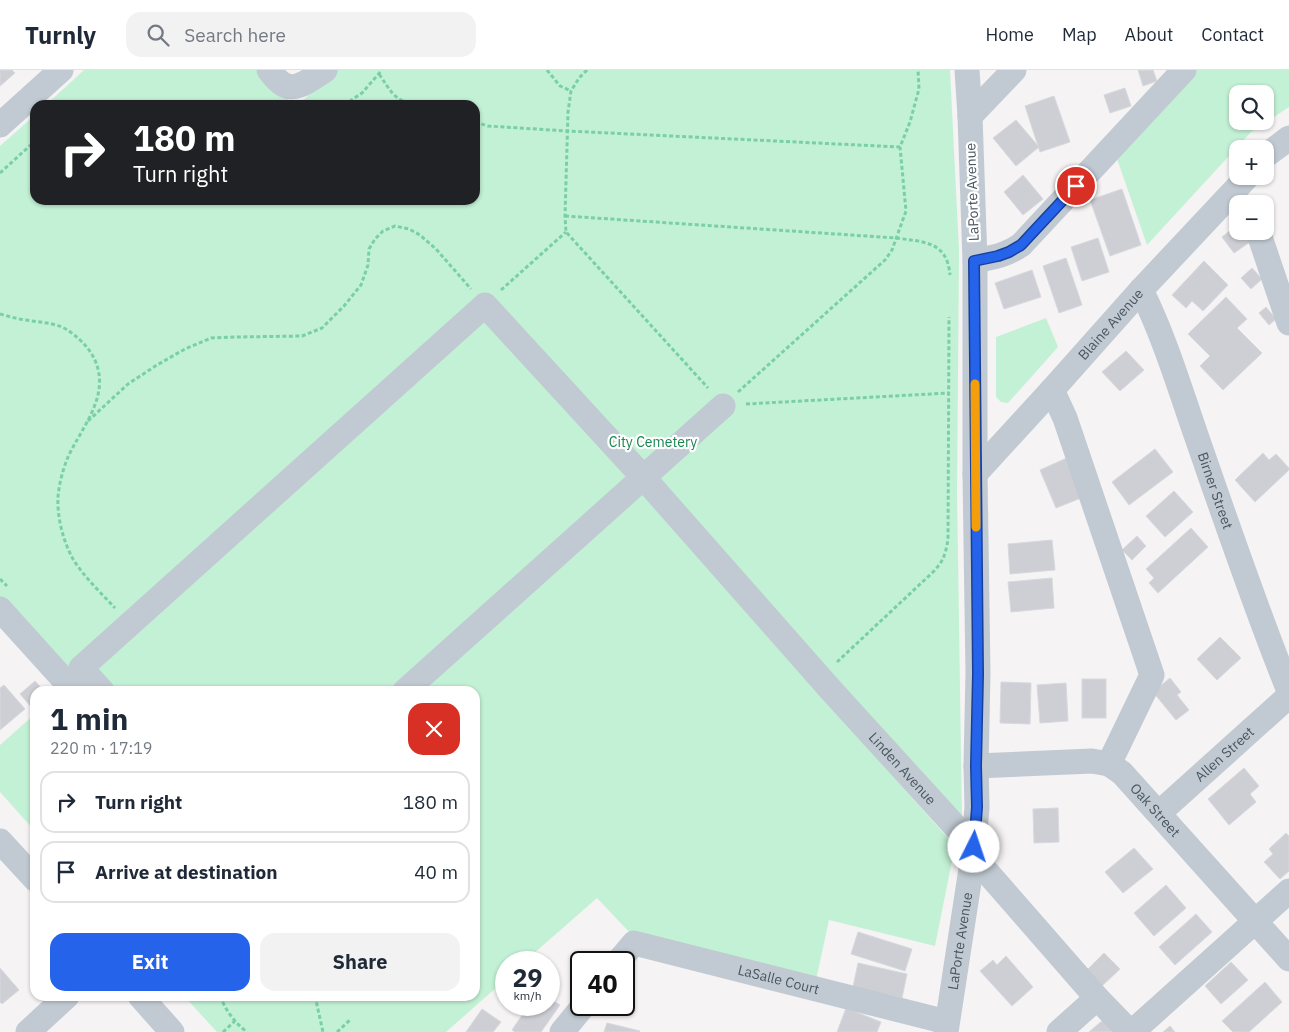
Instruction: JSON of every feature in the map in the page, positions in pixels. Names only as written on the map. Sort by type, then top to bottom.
[{"type":"street","points":[[0,125],[61,70]]},
{"type":"street","points":[[269,70],[281,83],[290,88],[297,87],[325,70]]},
{"type":"street","name":"LaPorte Avenue","points":[[946,1027],[973,852],[977,807],[978,664],[974,261],[970,116],[966,70]]},
{"type":"street","points":[[970,116],[1014,70]]},
{"type":"street","points":[[974,261],[998,256],[1021,245],[1184,70]]},
{"type":"street","points":[[1274,148],[1289,138]]},
{"type":"street","name":"Blaine Avenue","points":[[975,474],[1141,290],[1246,188]]},
{"type":"street","points":[[1261,240],[1289,322]]},
{"type":"street","name":"Birner Street","points":[[1141,290],[1172,367],[1288,698]]},
{"type":"street","points":[[97,686],[81,668],[485,305]]},
{"type":"street","name":"Linden Avenue","points":[[485,305],[643,477],[973,852],[1097,998],[1131,1032]]},
{"type":"street","points":[[976,766],[1092,762],[1109,764],[1152,675],[1066,418],[1052,390]]},
{"type":"street","points":[[411,686],[723,406]]},
{"type":"street","points":[[0,608],[70,686]]},
{"type":"street","name":"Allen Street","points":[[1159,813],[1288,698]]},
{"type":"street","name":"Oak Street","points":[[1109,764],[1122,773],[1289,958]]},
{"type":"street","points":[[0,841],[30,874]]},
{"type":"street","points":[[1131,1032],[1289,891]]},
{"type":"street","name":"LaSalle Court","points":[[627,951],[634,943],[946,1027]]},
{"type":"street","points":[[1059,1032],[1097,998]]},
{"type":"street","points":[[28,1032],[62,1001]]},
{"type":"street","points":[[144,1001],[172,1032]]},
{"type":"street","points":[[562,1032],[575,1016]]},
{"type":"path","points":[[351,100],[362,92],[382,70]]},
{"type":"path","points":[[547,70],[560,86],[571,91]]},
{"type":"path","points":[[587,70],[579,78],[571,91],[568,112],[566,232],[723,406]]},
{"type":"path","points":[[723,406],[885,260],[892,250],[906,211],[900,146],[910,122],[919,89],[918,70]]},
{"type":"path","points":[[379,74],[395,98],[399,100]]},
{"type":"path","points":[[480,124],[488,126],[567,131],[900,146]]},
{"type":"path","points":[[0,172],[30,145]]},
{"type":"path","points":[[565,216],[896,238],[926,243],[940,250],[946,259],[950,273],[950,282]]},
{"type":"path","points":[[88,421],[128,384],[157,364],[211,338],[302,336],[322,328],[344,306],[361,285],[368,265],[369,250],[375,238],[383,231],[395,226],[409,229],[420,235],[436,249],[485,305],[566,232]]},
{"type":"path","points":[[825,683],[941,564],[946,554],[948,540],[950,310]]},
{"type":"path","points":[[0,314],[57,325],[82,341],[92,352],[100,378],[99,394],[88,421],[68,458],[58,496],[59,517],[64,539],[73,559],[129,625]]},
{"type":"path","points":[[723,406],[949,393]]},
{"type":"path","points":[[222,1001],[235,1021],[248,1032]]},
{"type":"path","points":[[316,1001],[324,1032]]},
{"type":"path","points":[[337,1032],[350,1020]]},
{"type":"path","points":[[223,1032],[235,1021]]},
{"type":"green space","points":[[84,70],[261,70],[288,100],[51,100]]},
{"type":"green space","name":"City Cemetery","points":[[336,70],[950,70],[959,251],[957,493],[962,819],[821,696],[955,846],[935,946],[829,920],[816,980],[632,935],[597,898],[537,951],[495,951],[495,989],[446,1032],[217,1032],[189,1001],[480,1001],[480,686],[76,686],[0,601],[0,146],[30,119],[30,205],[480,205],[480,100],[303,100]]},
{"type":"green space","points":[[1171,70],[1289,70],[1289,107],[1274,117],[1274,85],[1229,85],[1229,130],[1254,130],[1244,140],[1229,140],[1229,156],[1147,245],[1115,153]]},
{"type":"green space","points":[[1046,318],[1058,347],[1008,403],[1001,402],[996,397],[996,337]]},
{"type":"green space","points":[[30,718],[30,825],[0,792],[0,745]]},
{"type":"building","points":[[0,70],[12,70],[15,73],[0,86]]},
{"type":"building","points":[[1138,70],[1153,70],[1157,81],[1143,86]]},
{"type":"building","points":[[1125,88],[1131,106],[1110,113],[1104,95]]},
{"type":"building","points":[[1054,96],[1070,142],[1040,152],[1025,106]]},
{"type":"building","points":[[1016,120],[1039,147],[1016,166],[993,138]]},
{"type":"building","points":[[1023,175],[1043,199],[1023,215],[1004,192]]},
{"type":"building","points":[[1122,189],[1141,245],[1110,256],[1090,200]]},
{"type":"building","points":[[1229,231],[1229,240],[1249,240],[1250,242],[1234,253],[1222,237]]},
{"type":"building","points":[[1098,238],[1109,272],[1082,281],[1071,247]]},
{"type":"building","points":[[1066,258],[1082,305],[1059,313],[1043,266]]},
{"type":"building","points":[[1204,261],[1228,285],[1203,311],[1192,301],[1186,308],[1172,295]]},
{"type":"building","points":[[1252,268],[1262,279],[1251,289],[1241,278]]},
{"type":"building","points":[[1032,270],[1041,297],[1004,309],[995,283]]},
{"type":"building","points":[[1226,297],[1247,319],[1237,328],[1262,353],[1223,390],[1200,366],[1210,356],[1188,334]]},
{"type":"building","points":[[1266,307],[1276,319],[1269,325],[1259,313]]},
{"type":"building","points":[[1126,351],[1144,370],[1120,391],[1102,372]]},
{"type":"building","points":[[1155,449],[1173,472],[1129,505],[1112,482]]},
{"type":"building","points":[[1263,453],[1269,460],[1276,454],[1289,470],[1255,502],[1235,480]]},
{"type":"building","points":[[1069,457],[1086,496],[1056,508],[1040,470]]},
{"type":"building","points":[[1174,491],[1193,512],[1165,537],[1146,516]]},
{"type":"building","points":[[1191,528],[1208,547],[1158,593],[1149,583],[1154,578],[1146,569]]},
{"type":"building","points":[[1137,536],[1146,546],[1132,560],[1122,550]]},
{"type":"building","points":[[1052,540],[1055,570],[1010,574],[1008,544]]},
{"type":"building","points":[[1052,578],[1054,608],[1011,612],[1008,582]]},
{"type":"building","points":[[1220,637],[1241,658],[1217,680],[1197,659]]},
{"type":"building","points":[[1170,678],[1181,692],[1177,695],[1189,710],[1176,720],[1153,692]]},
{"type":"building","points":[[1082,679],[1106,679],[1106,718],[1082,718]]},
{"type":"building","points":[[35,681],[40,686],[30,686],[30,706],[20,694]]},
{"type":"building","points":[[1001,682],[1031,683],[1030,724],[1000,723]]},
{"type":"building","points":[[1066,683],[1068,721],[1040,723],[1037,685]]},
{"type":"building","points":[[4,685],[25,709],[0,730],[0,688]]},
{"type":"building","points":[[1244,768],[1259,786],[1250,794],[1256,802],[1229,825],[1208,799]]},
{"type":"building","points":[[1058,808],[1059,842],[1034,843],[1033,809]]},
{"type":"building","points":[[1286,833],[1289,836],[1289,871],[1280,879],[1264,862],[1273,854],[1269,849]]},
{"type":"building","points":[[1134,848],[1153,869],[1123,893],[1105,872]]},
{"type":"building","points":[[1166,885],[1186,908],[1154,936],[1134,913]]},
{"type":"building","points":[[1196,914],[1212,932],[1175,965],[1159,947]]},
{"type":"building","points":[[858,932],[912,949],[905,971],[851,954]]},
{"type":"building","points":[[1104,953],[1120,969],[1102,986],[1087,970]]},
{"type":"building","points":[[1006,956],[1033,987],[1012,1006],[980,971],[993,960],[997,965]]},
{"type":"building","points":[[1231,962],[1248,980],[1221,1004],[1205,986]]},
{"type":"building","points":[[858,963],[907,974],[902,998],[853,987]]},
{"type":"building","points":[[0,968],[19,990],[2,1004],[0,1002]]},
{"type":"building","points":[[1265,982],[1282,1002],[1249,1032],[1233,1032],[1222,1021]]},
{"type":"building","points":[[846,1008],[881,1022],[877,1032],[837,1032]]},
{"type":"building","points":[[482,1009],[501,1022],[493,1032],[466,1032]]},
{"type":"building","points":[[522,1016],[552,1016],[541,1032],[515,1032],[512,1030]]},
{"type":"building","points":[[1103,1020],[1114,1032],[1089,1032]]},
{"type":"building","points":[[607,1023],[640,1031],[604,1032]]},
{"type":"building","points":[[1170,1026],[1175,1032],[1163,1032]]},
{"type":"slow traffic","points":[[975,384],[976,527]]},
{"type":"route","points":[[974,847],[977,807],[978,674],[974,261],[998,256],[1021,245],[1076,186]]}]
